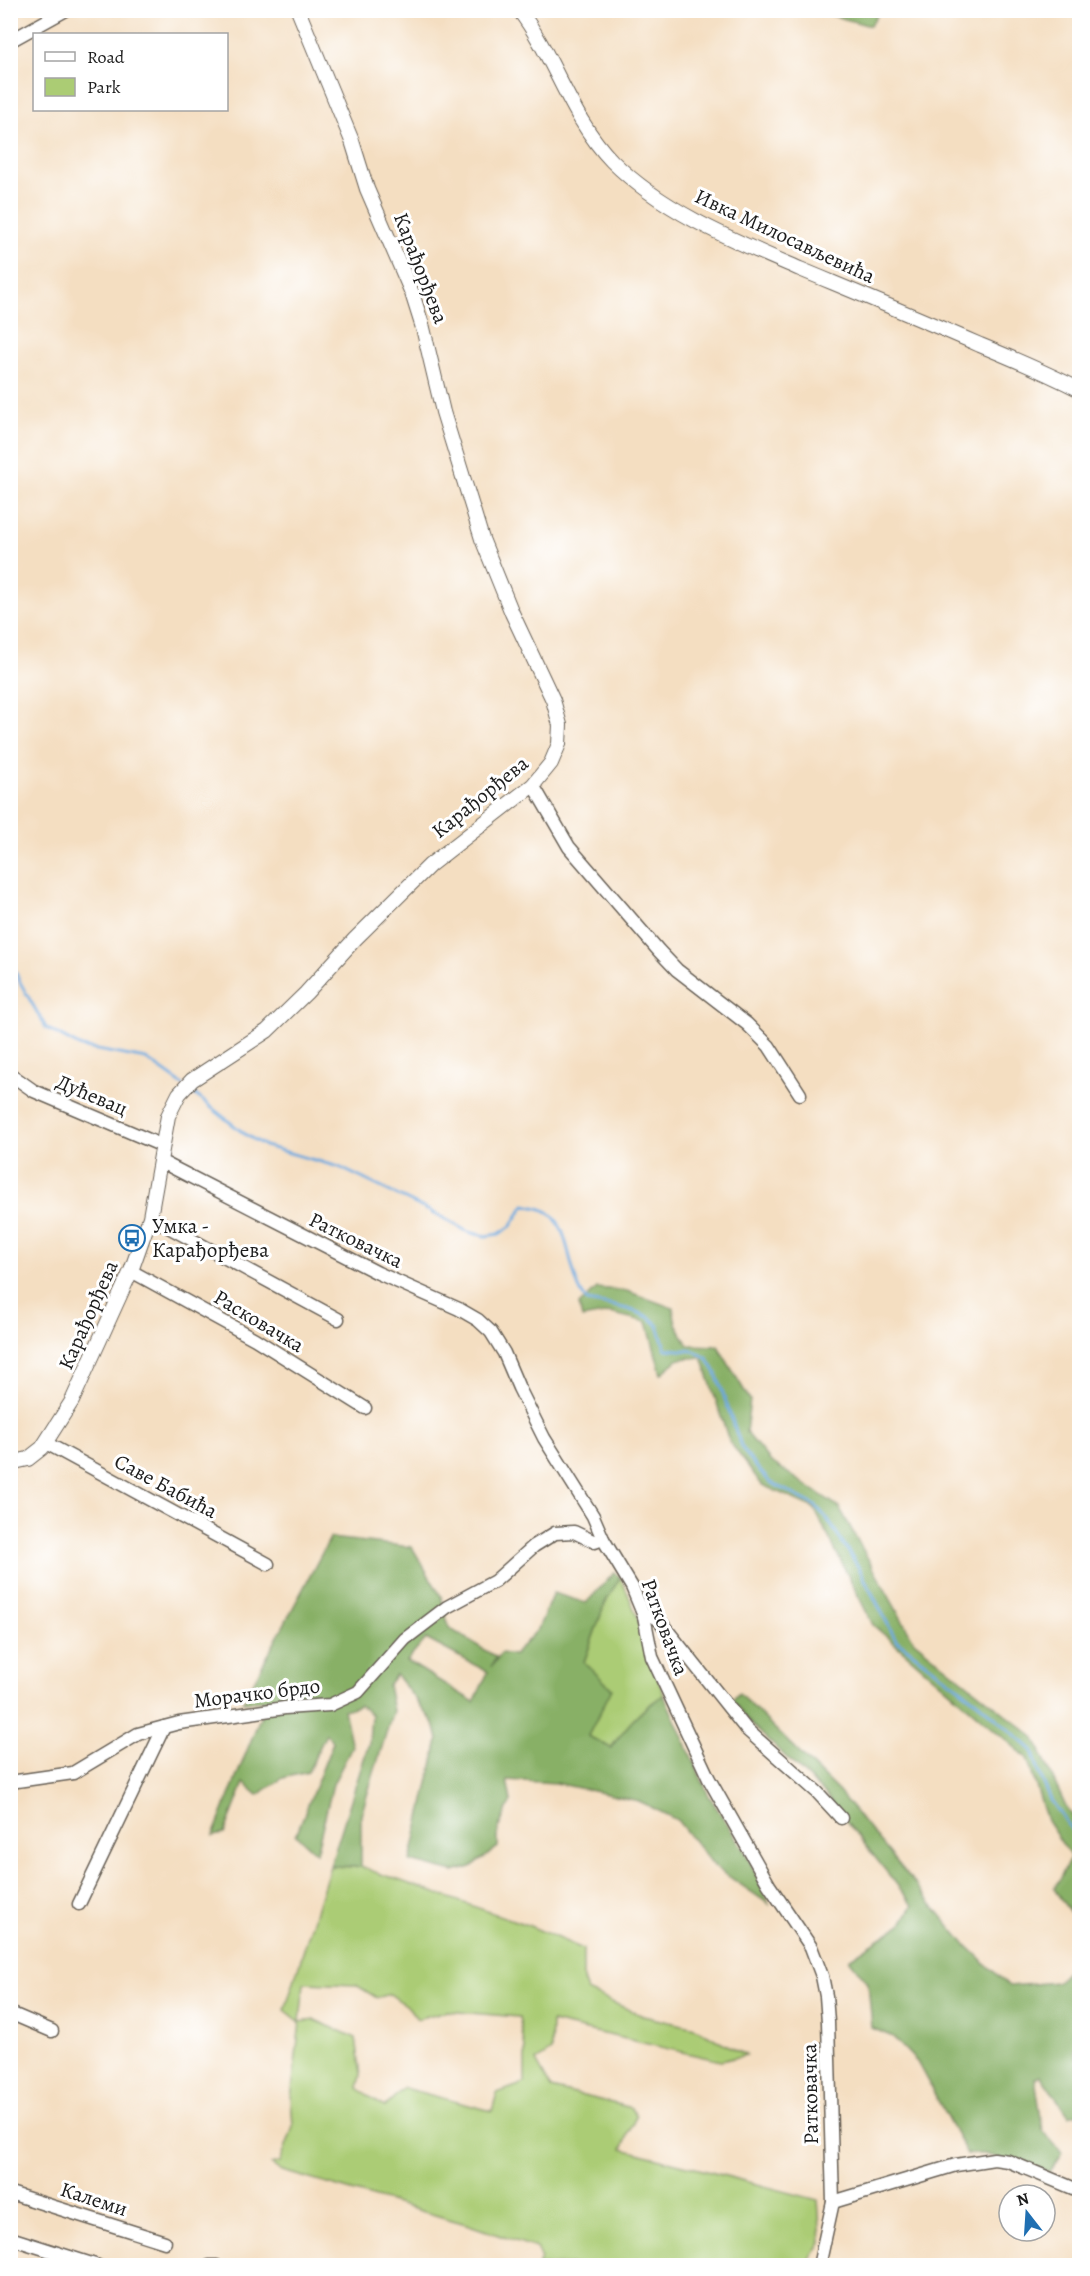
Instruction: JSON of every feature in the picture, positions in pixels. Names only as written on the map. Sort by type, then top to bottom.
[{"type":"street","points":[[10,41],[66,10]]},
{"type":"street","name":"Карађорђева","points":[[10,1463],[31,1457],[46,1443],[72,1401],[131,1271],[150,1217],[168,1116],[174,1103],[188,1085],[267,1031],[430,865],[533,785],[551,763],[559,744],[560,725],[553,700],[508,604],[482,539],[443,412],[415,302],[367,189],[352,141],[298,10]]},
{"type":"street","name":"Ивка Милосављевића","points":[[519,10],[534,32],[594,140],[627,174],[670,205],[694,220],[756,250],[981,345],[1080,390]]},
{"type":"street","points":[[533,785],[569,847],[658,951],[677,970],[747,1024],[769,1046],[800,1094]]},
{"type":"street","name":"Дућевац","points":[[10,1074],[34,1091],[163,1146]]},
{"type":"street","name":"Ратковачка","points":[[160,1161],[332,1250],[459,1309],[478,1320],[491,1332],[504,1353],[544,1438],[593,1516],[603,1539],[632,1587],[644,1616],[652,1657],[709,1779],[769,1885],[811,1947],[822,1976],[829,2031],[833,2202],[819,2265]]},
{"type":"street","points":[[150,1217],[338,1319]]},
{"type":"street","name":"Расковачка","points":[[131,1271],[255,1339],[364,1408]]},
{"type":"street","name":"Саве Бабића","points":[[46,1443],[268,1564]]},
{"type":"street","name":"Морачко брдо","points":[[10,1782],[73,1773],[138,1734],[180,1723],[285,1708],[330,1705],[358,1692],[405,1638],[447,1607],[495,1581],[534,1546],[555,1533],[574,1532],[595,1542],[603,1539]]},
{"type":"street","points":[[644,1616],[653,1616],[659,1620],[746,1729],[817,1792],[841,1818]]},
{"type":"street","points":[[80,1904],[164,1727]]},
{"type":"street","points":[[10,2013],[52,2031]]},
{"type":"street","points":[[833,2202],[957,2166],[994,2160],[1008,2161],[1080,2191]]},
{"type":"street","name":"Калеми","points":[[10,2193],[165,2242]]},
{"type":"street","points":[[10,2238],[98,2265]]},
{"type":"street","points":[[811,2265],[821,2248]]},
{"type":"street","points":[[209,2265],[217,2265]]},
{"type":"green space","points":[[816,11],[880,11],[870,26]]},
{"type":"green space","points":[[597,1288],[627,1291],[673,1308],[676,1324],[688,1345],[718,1346],[750,1400],[746,1432],[770,1461],[839,1507],[914,1641],[1034,1737],[1066,1807],[1079,1824],[1079,1926],[1054,1889],[1071,1857],[1047,1821],[1027,1758],[873,1625],[814,1508],[762,1485],[729,1441],[702,1357],[679,1359],[661,1374],[647,1322],[610,1313],[582,1318],[579,1305]]},
{"type":"green space","points":[[330,1538],[412,1547],[441,1596],[449,1628],[496,1657],[491,1667],[501,1653],[514,1655],[538,1629],[553,1593],[586,1603],[614,1573],[620,1577],[605,1603],[584,1662],[612,1689],[588,1736],[611,1748],[634,1718],[664,1695],[709,1796],[747,1855],[769,1904],[715,1867],[677,1820],[639,1801],[556,1783],[507,1780],[511,1801],[498,1829],[498,1847],[471,1867],[454,1872],[410,1861],[438,1740],[434,1723],[396,1675],[388,1685],[393,1711],[361,1815],[361,1867],[330,1866],[369,1743],[371,1715],[360,1705],[344,1710],[352,1747],[333,1784],[316,1853],[296,1835],[333,1742],[326,1734],[308,1772],[283,1778],[258,1795],[244,1783],[224,1834],[213,1836],[267,1700],[243,1702]],"holes":[[[426,1639],[488,1672],[474,1702],[407,1661]]]},
{"type":"green space","points":[[620,1577],[638,1620],[664,1695],[635,1719],[611,1748],[588,1736],[584,1662],[605,1603]]},
{"type":"green space","points":[[739,1693],[839,1792],[964,1943],[1009,1986],[1057,1982],[1079,1960],[1079,2045],[1074,2048],[1079,2071],[1079,2113],[1069,2116],[1040,2075],[1035,2078],[1043,2131],[1062,2153],[1050,2172],[984,2154],[967,2154],[917,2062],[893,2037],[872,2028],[868,1983],[849,1959],[902,1924],[913,1905],[823,1792],[751,1724],[732,1700]]},
{"type":"green space","points":[[330,1866],[361,1867],[530,1926],[583,1949],[583,1980],[587,1991],[643,2016],[695,2028],[746,2055],[721,2061],[552,2022],[551,2051],[536,2061],[551,2088],[632,2108],[636,2116],[622,2149],[818,2200],[821,2242],[807,2265],[538,2265],[541,2259],[536,2248],[466,2224],[279,2170],[271,2164],[280,2162],[293,2127],[291,2098],[300,2022],[285,2010]],"holes":[[[304,1983],[356,1985],[377,1998],[390,1994],[409,2008],[417,2019],[446,2011],[519,2017],[525,2048],[525,2083],[497,2093],[492,2111],[404,2088],[384,2107],[358,2088],[361,2075],[356,2038],[315,2020],[300,2022]]]},
{"type":"waterway","points":[[10,960],[46,1028],[81,1047],[146,1059],[183,1085]]},
{"type":"waterway","points":[[188,1089],[246,1135],[265,1146],[339,1167],[468,1232],[485,1236],[499,1234],[511,1226],[525,1205],[542,1209],[553,1216],[565,1238],[576,1279],[587,1301],[626,1309],[646,1316],[658,1326],[666,1349],[694,1351],[707,1358],[716,1373],[741,1446],[750,1460],[770,1482],[816,1506],[828,1520],[859,1568],[896,1640],[980,1704],[1032,1750],[1051,1800],[1072,1830],[1080,1837]]},
{"type":"place","name":"Умка - Карађорђева","points":[[132,1238]]}]
